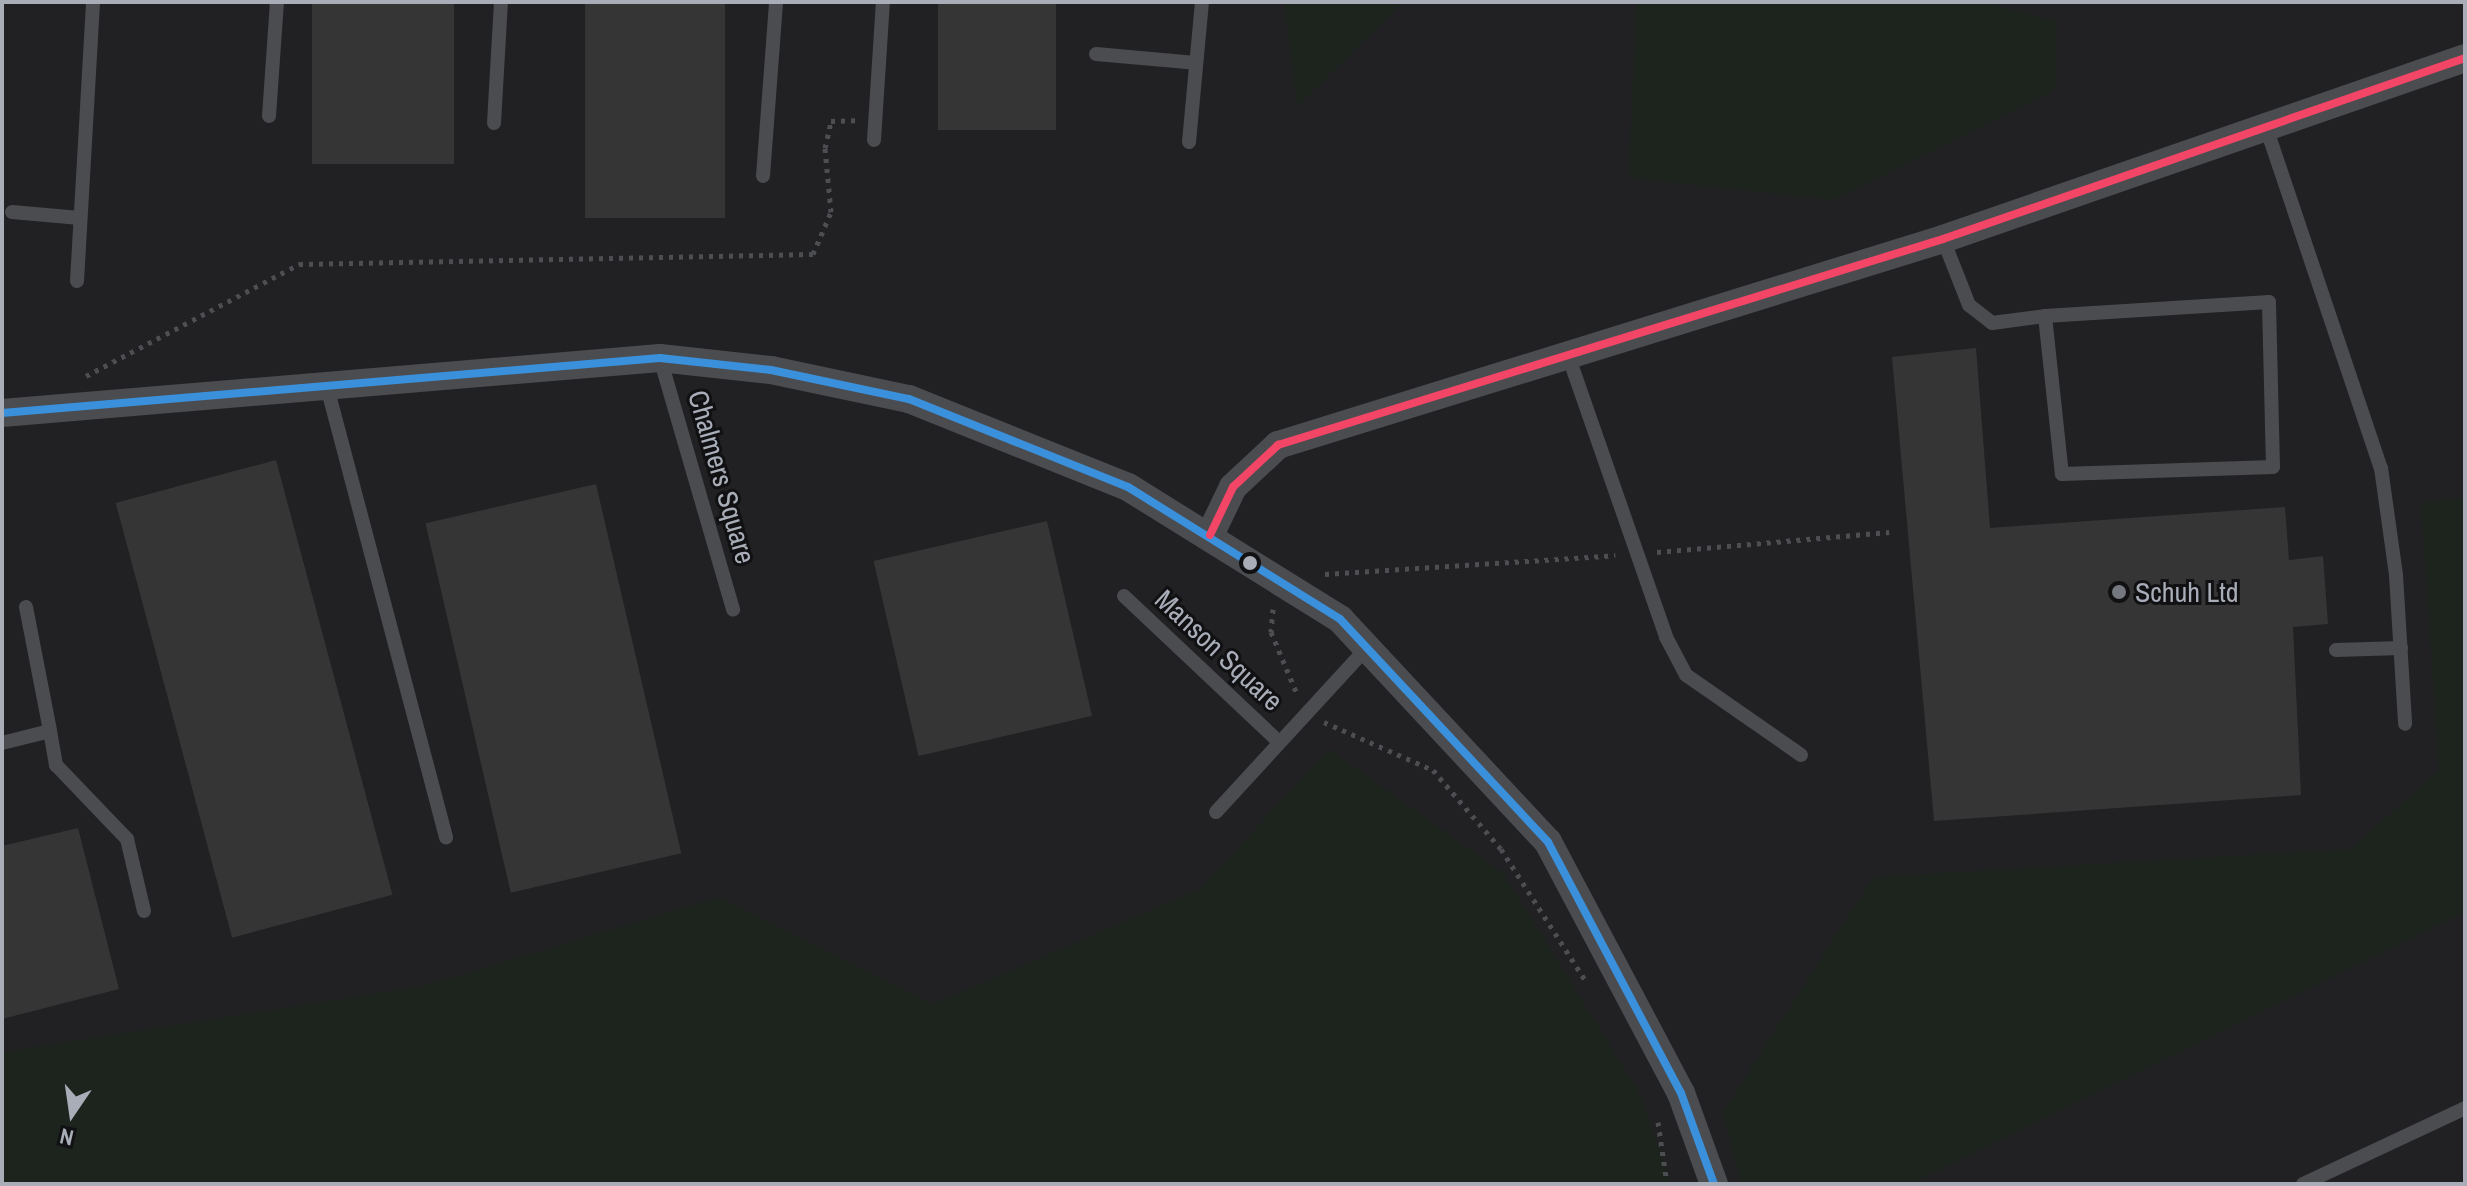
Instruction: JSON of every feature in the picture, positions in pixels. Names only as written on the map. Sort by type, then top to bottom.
[{"type":"street","points":[[1210,535],[1233,487],[1278,445],[1943,239],[2465,58]]},
{"type":"street","points":[[2,413],[326,383],[660,358],[771,370],[909,399],[1128,487],[1210,535],[1340,619],[1548,842],[1681,1093],[1714,1184]]},
{"type":"lane","points":[[77,281],[93,2]]},
{"type":"lane","points":[[269,116],[277,2]]},
{"type":"lane","points":[[494,123],[501,2]]},
{"type":"lane","points":[[763,176],[776,2]]},
{"type":"lane","points":[[874,140],[883,2]]},
{"type":"lane","points":[[1189,142],[1202,2]]},
{"type":"lane","points":[[1096,54],[1196,63]]},
{"type":"lane","points":[[2266,127],[2381,468],[2401,648],[2405,724]]},
{"type":"lane","points":[[12,212],[80,218]]},
{"type":"lane","points":[[1943,239],[1969,305],[1992,323],[2045,316],[2269,302],[2273,467],[2062,474],[2045,316]]},
{"type":"lane","points":[[1568,355],[1666,637],[1686,675],[1801,755]]},
{"type":"lane","name":"Chalmers Square","points":[[660,358],[733,610]]},
{"type":"lane","points":[[326,383],[446,837]]},
{"type":"lane","name":"Manson Square","points":[[1124,596],[1279,742]]},
{"type":"lane","points":[[26,607],[56,765],[127,839],[144,911]]},
{"type":"lane","points":[[2336,650],[2401,648]]},
{"type":"lane","name":"Manson Square","points":[[1216,812],[1366,649]]},
{"type":"lane","points":[[2,743],[50,731]]},
{"type":"lane","points":[[2303,1184],[2465,1108]]},
{"type":"path","points":[[41,410],[85,377],[299,264],[813,254],[831,212],[825,148],[831,121],[875,119]]},
{"type":"path","points":[[1323,574],[1637,554],[1889,532]]},
{"type":"path","points":[[1276,577],[1271,632],[1305,713],[1433,770],[1501,849],[1593,993]]},
{"type":"path","points":[[1656,1114],[1667,1184]]},
{"type":"shaded area","points":[[2,2],[2465,2],[2465,1184],[2,1184]]},
{"type":"shaded area","points":[[1284,2],[1403,2],[1297,107]]},
{"type":"shaded area","points":[[1636,2],[1980,2],[2057,21],[2055,90],[1834,200],[1629,178]]},
{"type":"shaded area","points":[[2465,497],[2465,912],[1911,1184],[1741,1184],[1723,1112],[1873,877],[2351,849],[2439,770],[2421,503]]},
{"type":"shaded area","points":[[1329,749],[1504,874],[1639,1092],[1672,1184],[2,1184],[2,1052],[424,986],[719,897],[933,1004],[1200,889]]},
{"type":"building","points":[[312,2],[454,2],[454,164],[312,164]]},
{"type":"building","points":[[585,2],[725,2],[725,218],[585,218]]},
{"type":"building","points":[[938,2],[1056,2],[1056,130],[938,130]]},
{"type":"building","name":"Schuh Ltd","points":[[1976,348],[1990,528],[2285,507],[2289,560],[2323,556],[2328,624],[2293,627],[2301,795],[1934,821],[1892,357]]},
{"type":"building","points":[[276,460],[392,895],[232,938],[116,503]]},
{"type":"building","points":[[596,484],[681,853],[511,893],[425,523]]},
{"type":"building","points":[[1047,521],[1092,716],[919,756],[874,561]]},
{"type":"building","points":[[78,828],[119,989],[2,1019],[2,846]]},
{"type":"transit line","points":[[1210,535],[1233,487],[1278,445],[1943,239],[2465,58]]},
{"type":"transit line","points":[[2,413],[660,358],[771,370],[909,399],[1128,487],[1340,619],[1548,842],[1681,1093],[1714,1184]]},
{"type":"place","name":"Schuh Ltd","points":[[2119,592]]}]
